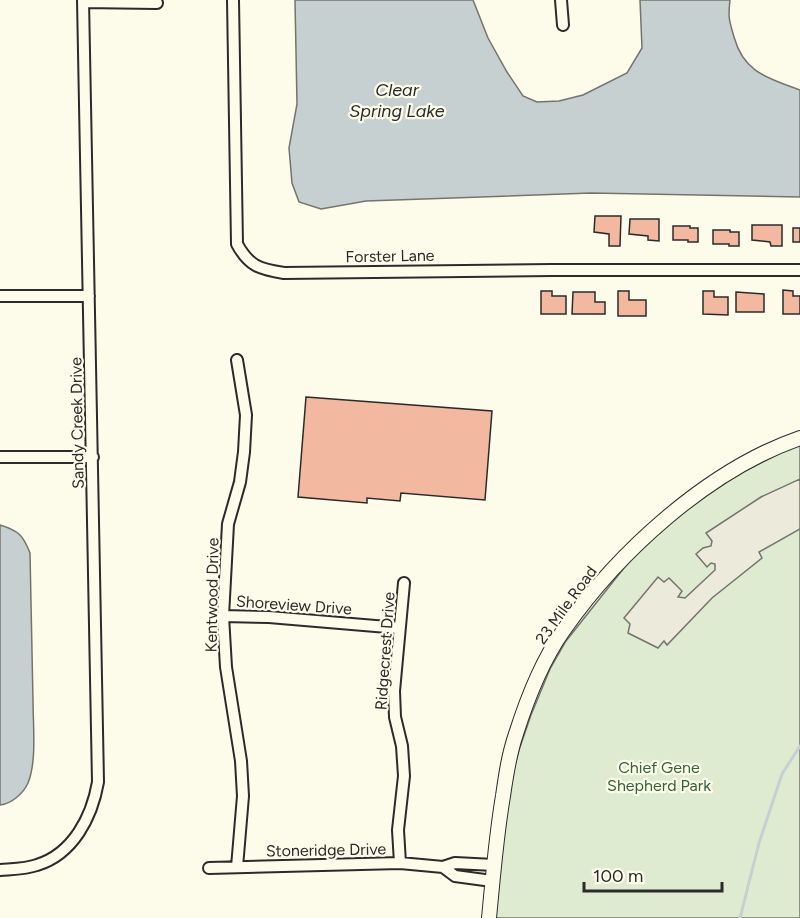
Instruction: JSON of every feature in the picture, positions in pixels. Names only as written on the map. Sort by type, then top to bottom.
[{"type":"main road","name":"23 Mile Road","points":[[489,918],[496,835],[515,734],[531,692],[563,631],[608,573],[635,545],[663,522],[721,479],[800,438]]},
{"type":"street","name":"Forster Lane","points":[[233,0],[237,244],[245,258],[261,269],[284,273],[800,270]]},
{"type":"street","points":[[561,0],[563,25]]},
{"type":"street","points":[[83,1],[157,3]]},
{"type":"street","name":"Sandy Creek Drive","points":[[0,870],[37,865],[48,860],[74,840],[90,813],[95,797],[99,765],[83,1]]},
{"type":"street","points":[[0,296],[89,296]]},
{"type":"street","name":"Kentwood Drive","points":[[237,360],[246,415],[244,452],[240,482],[228,524],[223,616],[226,667],[241,761],[243,796],[237,867]]},
{"type":"street","points":[[0,457],[93,457]]},
{"type":"street","name":"Ridgecrest Drive","points":[[400,863],[398,830],[404,776],[402,746],[395,717],[394,691],[404,583]]},
{"type":"street","name":"Shoreview Drive","points":[[223,616],[269,616],[399,628]]},
{"type":"street","name":"Stoneridge Drive","points":[[209,867],[400,863],[443,867],[455,863],[494,865]]},
{"type":"street","name":"Stoneridge Drive","points":[[443,867],[455,876],[492,881]]},
{"type":"green space","name":"Chief Gene Shepherd Park","points":[[800,443],[800,918],[493,918],[507,795],[531,715],[550,669],[566,641],[639,549],[667,523],[729,479]]},
{"type":"shaded area","points":[[800,479],[800,529],[759,552],[762,558],[712,598],[667,645],[664,641],[658,648],[628,633],[630,624],[624,618],[658,577],[664,582],[669,578],[682,591],[678,597],[685,598],[715,570],[715,564],[711,563],[707,567],[696,554],[703,548],[711,546],[712,541],[706,533],[761,497]]},
{"type":"water","name":"Clear Spring Lake","points":[[295,0],[473,0],[488,38],[507,72],[523,96],[537,102],[559,101],[583,95],[627,73],[642,48],[640,0],[730,0],[730,22],[738,49],[744,59],[768,77],[800,90],[800,197],[591,193],[366,201],[321,209],[299,202],[292,183],[289,148],[297,104]]},
{"type":"water","points":[[0,525],[20,534],[30,553],[34,743],[33,764],[26,787],[20,795],[0,805]]},
{"type":"building","points":[[595,216],[621,216],[620,246],[609,246],[609,234],[594,232]]},
{"type":"building","points":[[630,219],[659,219],[659,241],[648,240],[648,236],[629,234]]},
{"type":"building","points":[[752,225],[782,225],[782,246],[771,246],[770,242],[752,240]]},
{"type":"building","points":[[673,226],[698,228],[698,242],[673,240]]},
{"type":"building","points":[[793,228],[800,228],[800,242],[793,242]]},
{"type":"building","points":[[713,230],[739,232],[739,246],[713,244]]},
{"type":"building","points":[[783,290],[793,291],[793,296],[800,296],[800,314],[783,314]]},
{"type":"building","points":[[541,291],[552,291],[552,296],[566,296],[566,314],[541,314]]},
{"type":"building","points":[[618,291],[629,291],[629,300],[646,300],[646,316],[618,316]]},
{"type":"building","points":[[703,291],[714,291],[714,297],[728,297],[728,315],[703,314]]},
{"type":"building","points":[[573,292],[595,292],[595,302],[605,302],[605,314],[572,314]]},
{"type":"building","points":[[736,292],[764,294],[764,312],[736,312]]},
{"type":"building","points":[[306,397],[492,411],[485,500],[401,493],[400,501],[367,498],[367,503],[298,497]]},
{"type":"waterway","points":[[740,918],[759,843],[782,774],[800,746]]}]
